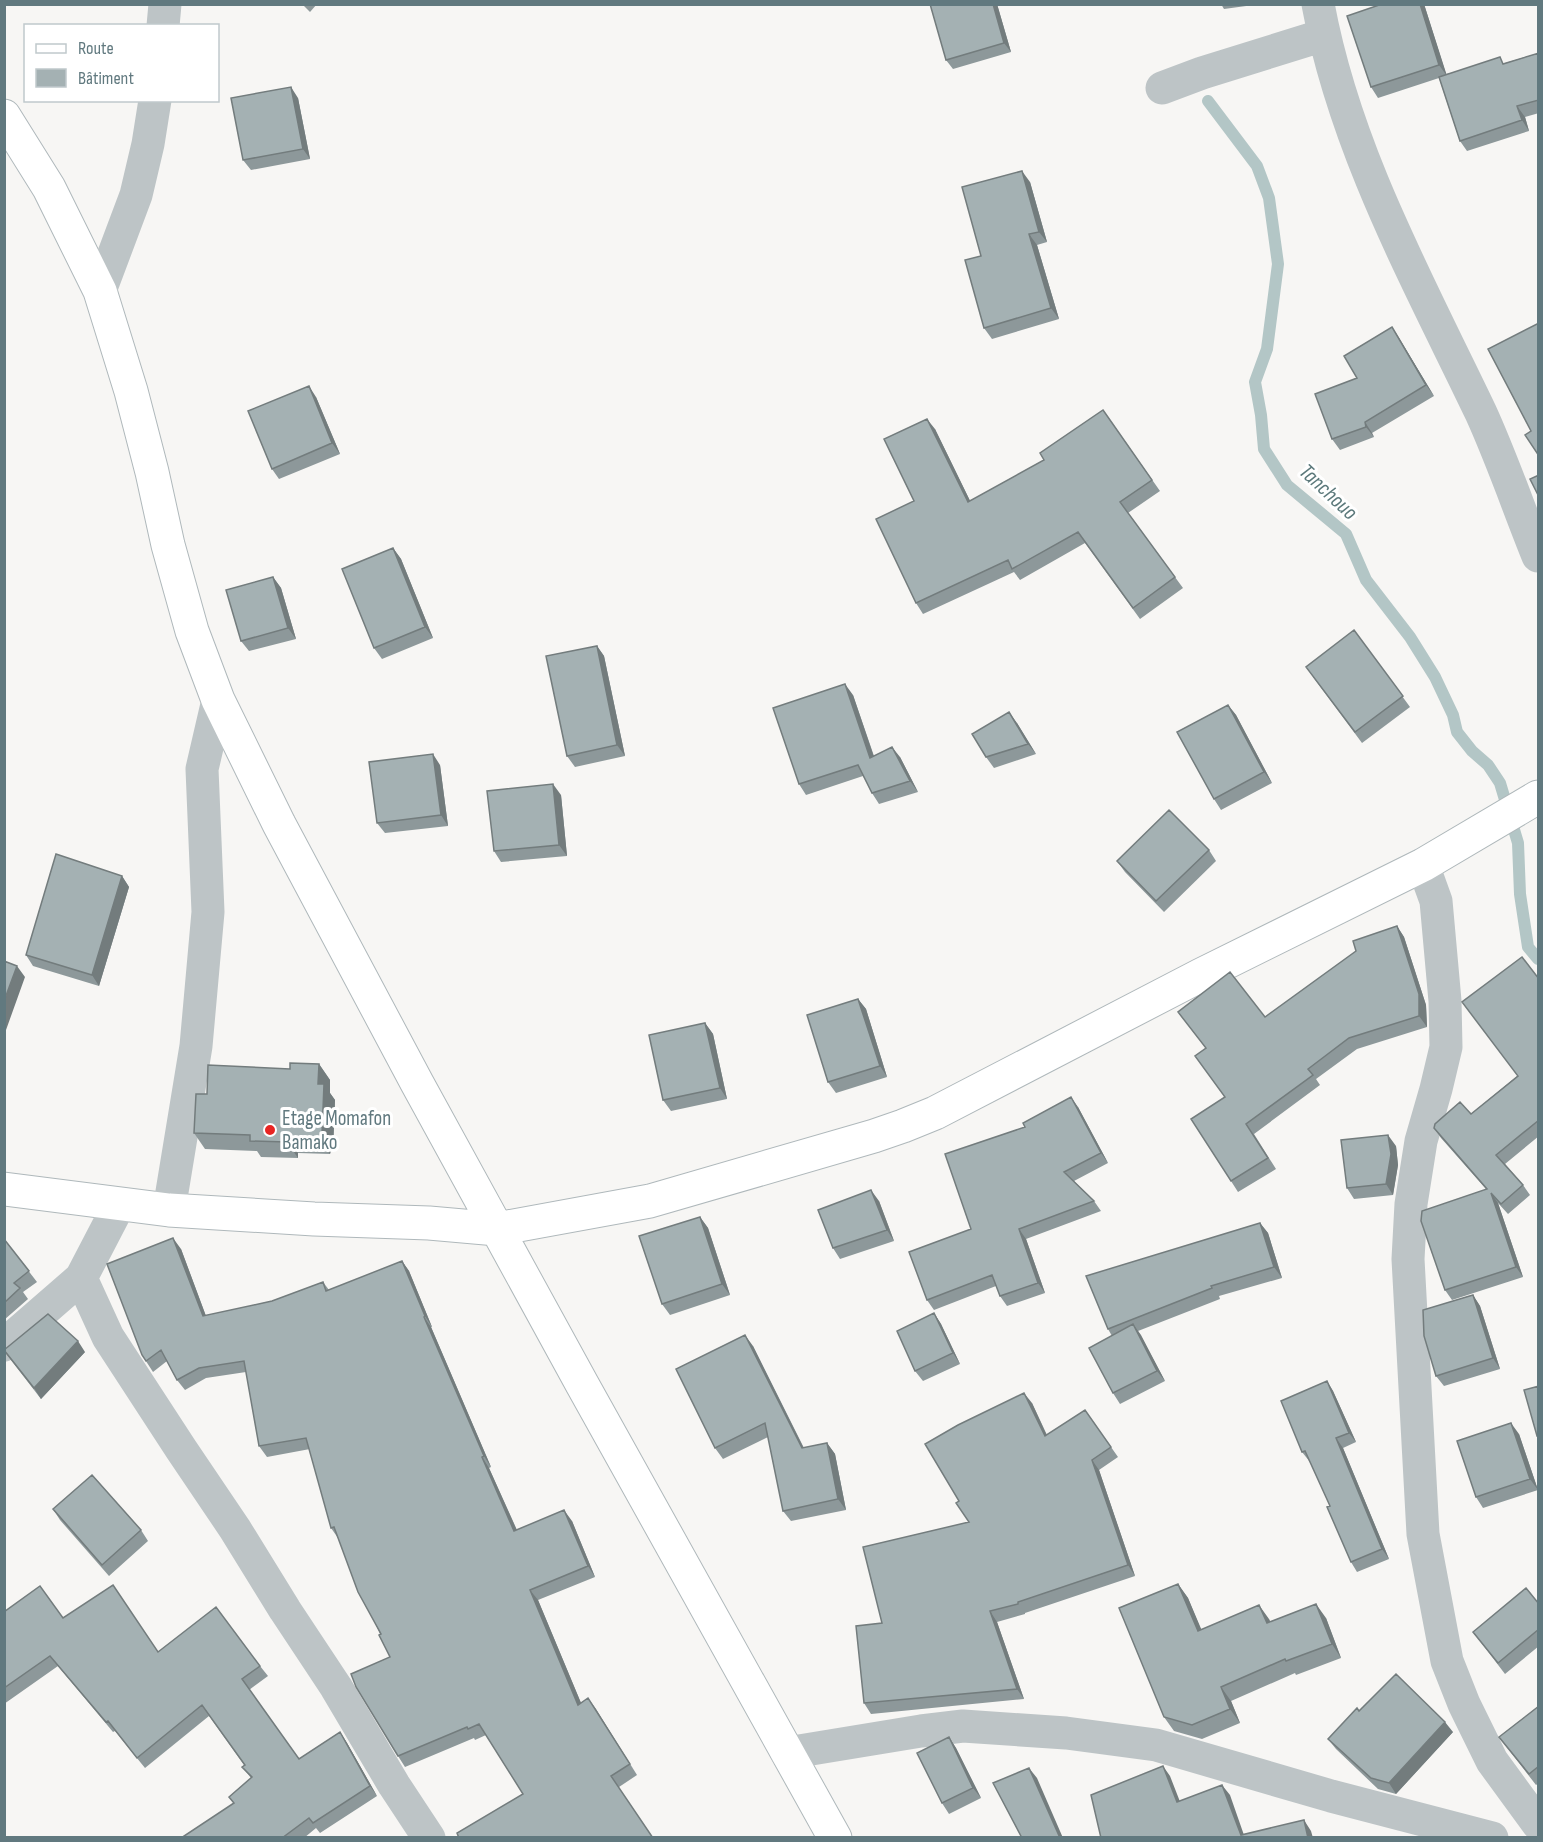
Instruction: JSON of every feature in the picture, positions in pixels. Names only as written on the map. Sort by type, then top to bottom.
[{"type":"main road","points":[[4,116],[49,188],[100,291],[131,391],[168,545],[192,631],[218,700],[279,824],[497,1229],[835,1838]]},
{"type":"main road","points":[[4,1189],[169,1210],[429,1223],[497,1229],[650,1201],[903,1126],[935,1113],[1201,975],[1423,865],[1520,809]]},
{"type":"street","points":[[163,24],[165,4]]},
{"type":"street","points":[[1162,88],[1202,73],[1321,20],[1349,123],[1399,245],[1482,416],[1539,556]]},
{"type":"street","points":[[100,291],[136,195],[155,102]]},
{"type":"street","points":[[169,1210],[196,1046],[207,912],[202,769],[218,700]]},
{"type":"street","points":[[1423,865],[1436,901],[1445,1001],[1446,1047],[1421,1140],[1411,1204],[1408,1259],[1423,1534],[1447,1661],[1464,1704],[1492,1761],[1539,1824]]},
{"type":"street","points":[[4,1345],[81,1278],[119,1205]]},
{"type":"street","points":[[81,1278],[108,1336],[180,1449],[235,1528],[429,1838]]},
{"type":"street","points":[[787,1753],[963,1726],[1066,1733],[1156,1745],[1331,1796],[1492,1838]]},
{"type":"building","points":[[930,4],[993,4],[1004,43],[946,60]]},
{"type":"building","points":[[1382,4],[1420,4],[1439,65],[1371,87],[1347,16]]},
{"type":"building","points":[[1539,53],[1539,100],[1517,106],[1522,120],[1460,141],[1439,77],[1500,57],[1503,64]]},
{"type":"building","points":[[291,87],[303,149],[243,160],[231,98]]},
{"type":"building","points":[[1022,171],[1039,232],[1029,234],[1051,308],[984,328],[965,260],[981,256],[962,187]]},
{"type":"building","points":[[1539,323],[1539,456],[1525,435],[1531,431],[1488,349]]},
{"type":"building","points":[[1392,327],[1426,385],[1365,422],[1366,427],[1332,439],[1315,394],[1357,378],[1344,356]]},
{"type":"building","points":[[309,386],[332,443],[272,469],[248,411]]},
{"type":"building","points":[[1103,410],[1152,480],[1120,502],[1175,577],[1133,608],[1078,532],[1012,569],[1008,560],[916,603],[876,519],[914,501],[884,439],[927,419],[968,502],[1044,460],[1040,453]]},
{"type":"building","points":[[1539,475],[1539,497],[1530,479]]},
{"type":"building","points":[[393,548],[425,627],[374,648],[342,569]]},
{"type":"building","points":[[273,577],[288,628],[241,641],[226,590]]},
{"type":"building","points":[[1354,630],[1403,696],[1355,732],[1306,667]]},
{"type":"building","points":[[597,646],[617,745],[567,756],[546,656]]},
{"type":"building","points":[[845,684],[870,758],[892,747],[910,781],[872,793],[858,765],[799,784],[773,708]]},
{"type":"building","points":[[1228,705],[1264,772],[1214,799],[1177,732]]},
{"type":"building","points":[[1009,712],[1028,744],[986,757],[972,734]]},
{"type":"building","points":[[433,754],[441,815],[377,823],[369,762]]},
{"type":"building","points":[[553,784],[559,845],[494,851],[487,791]]},
{"type":"building","points":[[1169,810],[1209,850],[1156,901],[1117,861]]},
{"type":"building","points":[[56,854],[122,876],[92,975],[26,955]]},
{"type":"building","points":[[1397,926],[1419,994],[1419,1016],[1349,1038],[1308,1069],[1313,1075],[1246,1124],[1268,1158],[1231,1181],[1191,1119],[1225,1097],[1195,1056],[1206,1048],[1178,1012],[1230,972],[1265,1017],[1356,951],[1353,941]]},
{"type":"building","points":[[1522,957],[1539,979],[1539,1120],[1496,1155],[1523,1185],[1501,1204],[1491,1193],[1516,1267],[1445,1290],[1421,1221],[1422,1211],[1487,1189],[1434,1128],[1435,1124],[1460,1102],[1471,1114],[1518,1076],[1462,1002]]},
{"type":"building","points":[[4,961],[17,966],[4,1001]]},
{"type":"building","points":[[858,999],[880,1066],[828,1082],[807,1015]]},
{"type":"building","points":[[705,1023],[720,1088],[663,1100],[649,1035]]},
{"type":"building","name":"Etage Momafon Bamako","points":[[290,1063],[319,1064],[318,1084],[324,1084],[322,1134],[319,1138],[287,1137],[287,1142],[250,1141],[250,1135],[194,1133],[196,1094],[207,1094],[208,1065],[290,1069]]},
{"type":"building","points":[[1071,1097],[1101,1153],[1064,1172],[1094,1201],[1019,1229],[1038,1283],[1000,1296],[992,1275],[927,1300],[909,1252],[971,1229],[945,1154],[1025,1127],[1023,1123]]},
{"type":"building","points":[[1388,1135],[1391,1154],[1386,1184],[1347,1188],[1341,1140]]},
{"type":"building","points":[[871,1190],[887,1230],[833,1248],[818,1210]]},
{"type":"building","points":[[700,1217],[722,1284],[662,1304],[639,1236]]},
{"type":"building","points":[[1260,1223],[1274,1267],[1211,1286],[1212,1288],[1108,1329],[1086,1276]]},
{"type":"building","points":[[173,1238],[203,1316],[272,1301],[323,1282],[326,1291],[402,1261],[514,1531],[564,1510],[588,1566],[530,1590],[578,1705],[588,1698],[630,1764],[611,1776],[653,1838],[459,1838],[457,1833],[523,1794],[479,1724],[398,1756],[356,1687],[351,1674],[390,1657],[379,1635],[381,1634],[358,1592],[334,1527],[331,1528],[306,1438],[259,1446],[244,1361],[199,1368],[177,1380],[161,1350],[146,1361],[142,1355],[107,1264]]},
{"type":"building","points":[[4,1239],[29,1271],[14,1283],[20,1288],[4,1303]]},
{"type":"building","points":[[1473,1295],[1493,1358],[1436,1376],[1424,1336],[1423,1310]]},
{"type":"building","points":[[934,1313],[953,1353],[915,1371],[897,1331]]},
{"type":"building","points":[[48,1314],[78,1341],[34,1388],[4,1350]]},
{"type":"building","points":[[1133,1324],[1157,1371],[1113,1393],[1089,1348]]},
{"type":"building","points":[[745,1335],[802,1448],[827,1443],[838,1499],[783,1511],[765,1423],[715,1448],[676,1369]]},
{"type":"building","points":[[1327,1381],[1349,1433],[1336,1438],[1382,1549],[1351,1562],[1327,1507],[1330,1506],[1305,1451],[1302,1452],[1281,1401]]},
{"type":"building","points":[[1539,1386],[1539,1435],[1537,1436],[1524,1390]]},
{"type":"building","points":[[1024,1393],[1045,1436],[1085,1410],[1111,1447],[1092,1460],[1128,1565],[1018,1602],[1018,1604],[990,1611],[1017,1689],[864,1703],[856,1626],[882,1623],[863,1547],[969,1522],[956,1503],[959,1501],[925,1444]]},
{"type":"building","points":[[1511,1423],[1530,1479],[1476,1497],[1457,1441]]},
{"type":"building","points":[[92,1475],[141,1530],[102,1565],[53,1509]]},
{"type":"building","points":[[1178,1584],[1198,1631],[1259,1605],[1267,1623],[1316,1604],[1332,1644],[1286,1661],[1285,1659],[1221,1687],[1230,1709],[1192,1725],[1164,1717],[1119,1608]]},
{"type":"building","points":[[113,1585],[158,1652],[216,1607],[260,1666],[242,1679],[299,1759],[340,1732],[370,1786],[313,1823],[309,1818],[282,1838],[181,1838],[234,1803],[229,1797],[252,1777],[242,1767],[245,1765],[202,1705],[137,1758],[108,1721],[106,1722],[50,1656],[4,1688],[4,1612],[40,1586],[63,1618]]},
{"type":"building","points":[[1526,1588],[1539,1604],[1539,1629],[1498,1663],[1473,1632]]},
{"type":"building","points":[[1396,1674],[1445,1722],[1389,1783],[1371,1778],[1328,1739],[1357,1708],[1359,1711]]},
{"type":"building","points":[[1539,1706],[1539,1766],[1529,1774],[1499,1737]]},
{"type":"building","points":[[949,1737],[973,1788],[942,1803],[917,1753]]},
{"type":"building","points":[[1163,1766],[1177,1802],[1222,1785],[1241,1835],[1304,1820],[1308,1838],[1101,1838],[1091,1795]]},
{"type":"building","points":[[1029,1768],[1060,1838],[1022,1838],[993,1783]]},
{"type":"waterway","name":"Tanchouo","points":[[1208,101],[1257,166],[1269,198],[1278,264],[1267,349],[1255,382],[1264,449],[1287,485],[1346,534],[1366,580],[1410,637],[1435,677],[1453,715],[1457,732],[1472,751],[1488,765],[1500,783],[1518,843],[1520,894],[1528,947],[1538,959]]},
{"type":"place","name":"Etage Momafon Bamako","points":[[270,1130]]}]
